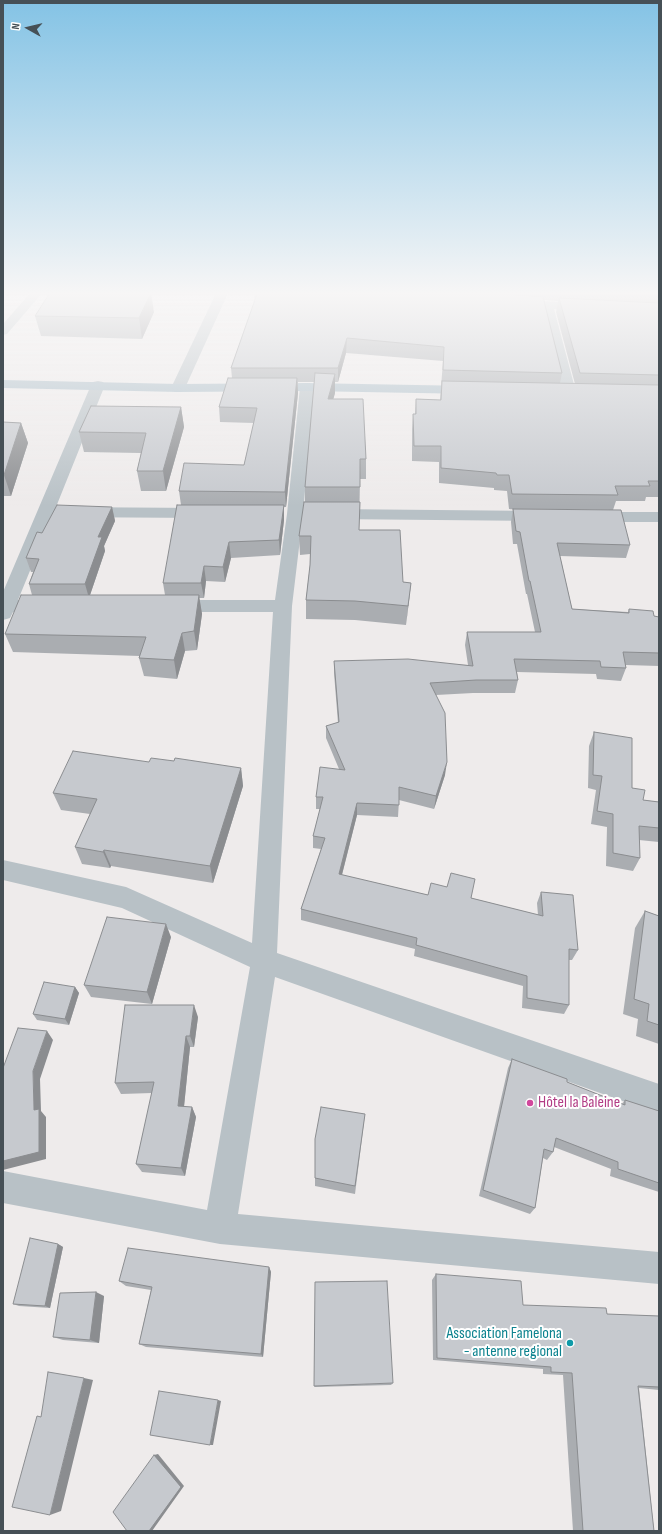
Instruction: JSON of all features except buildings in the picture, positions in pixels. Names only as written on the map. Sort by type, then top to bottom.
[{"type":"main road","points":[[3,384],[178,388],[307,387],[482,390]]},
{"type":"main road","points":[[553,392],[584,392]]},
{"type":"street","points":[[178,388],[190,363]]},
{"type":"street","points":[[561,363],[569,392]]},
{"type":"street","points":[[62,606],[5,610],[98,385]]},
{"type":"street","points":[[220,1228],[264,961],[283,606],[301,514],[307,387]]},
{"type":"street","points":[[45,512],[217,514]]},
{"type":"street","points":[[301,514],[556,516]]},
{"type":"street","points":[[580,516],[659,517]]},
{"type":"street","points":[[157,606],[283,606]]},
{"type":"street","points":[[3,870],[126,898],[264,961],[659,1099]]},
{"type":"street","points":[[3,1187],[220,1228],[659,1268]]},
{"type":"place","name":"Hôtel la Baleine","points":[[530,1103]]},
{"type":"place","name":"Association Famelona - antenne regional","points":[[570,1343]]}]
